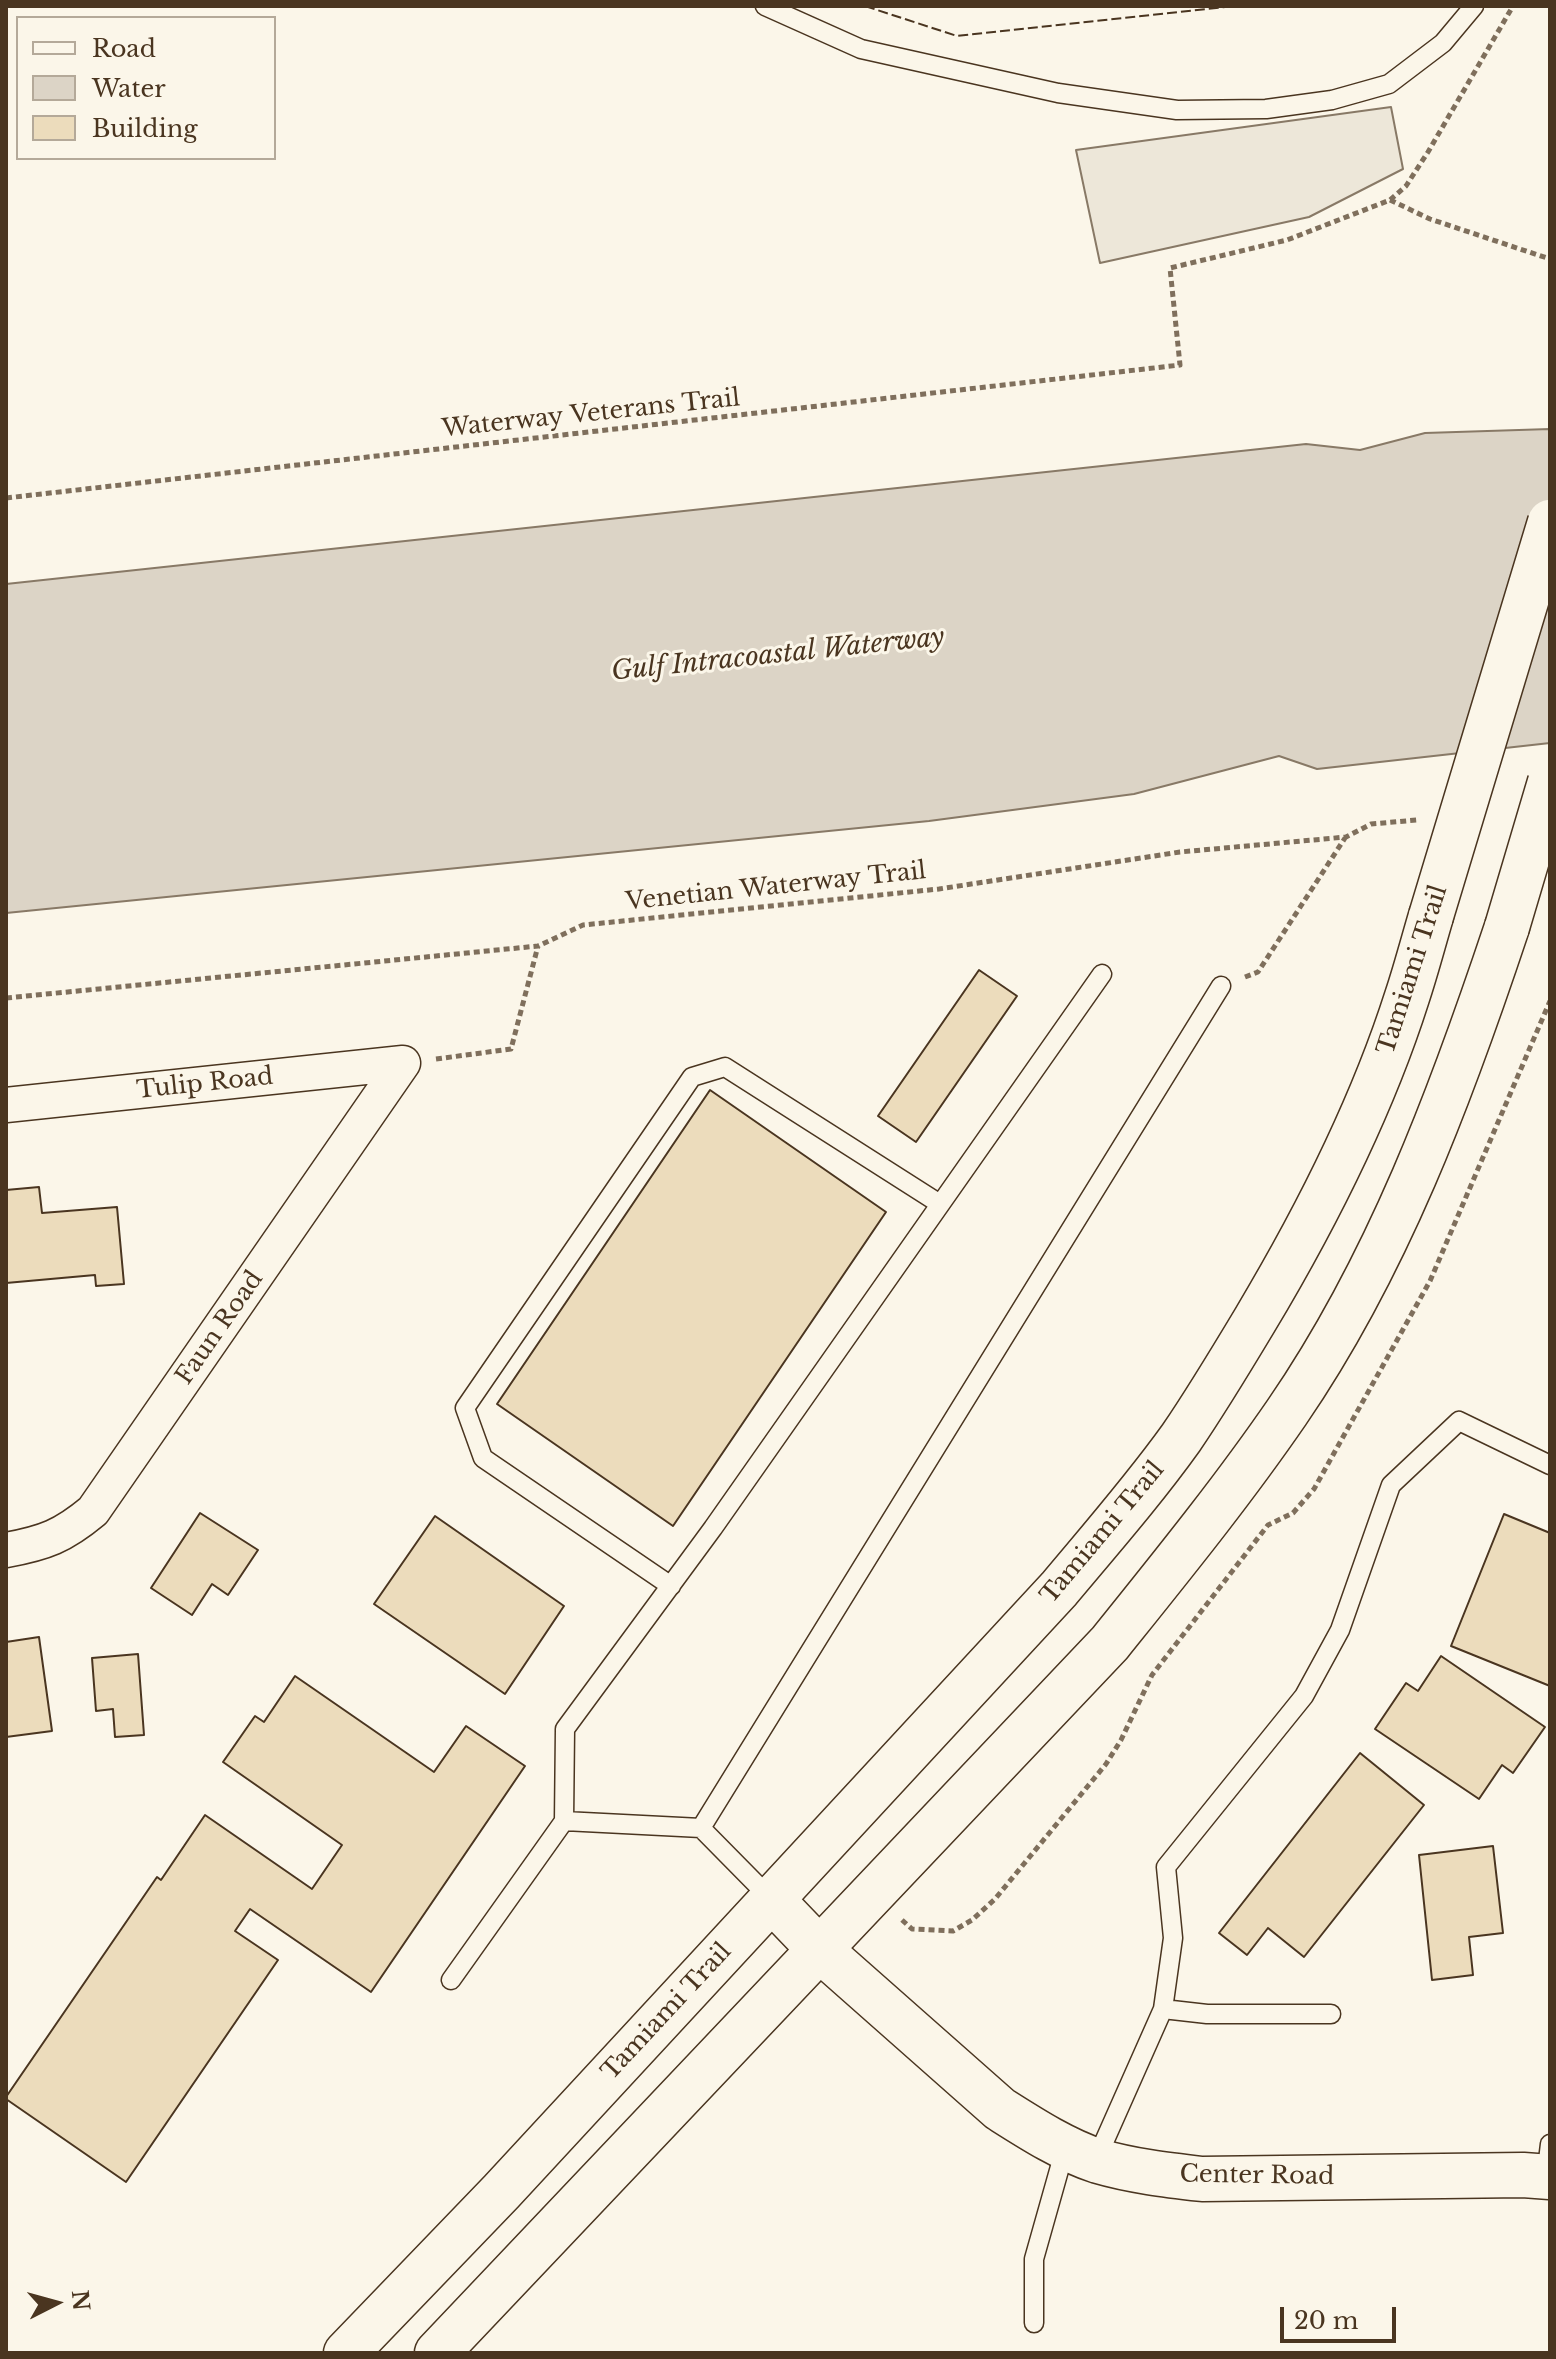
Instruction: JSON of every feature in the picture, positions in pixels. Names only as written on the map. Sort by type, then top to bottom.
[{"type":"main road","name":"Tamiami Trail","points":[[346,2353],[501,2192],[1059,1589],[1181,1438],[1288,1265],[1331,1182],[1396,1029],[1550,522]]},
{"type":"main road","points":[[437,2353],[1110,1643],[1205,1525],[1288,1410],[1335,1333],[1412,1183],[1447,1102],[1507,927],[1550,782]]},
{"type":"main road","name":"Center Road","points":[[772,1900],[819,1949],[1000,2109],[1081,2153],[1149,2173],[1202,2179],[1549,2166]]},
{"type":"street","name":"Tulip Road","points":[[6,1105],[403,1063]]},
{"type":"street","name":"Faun Road","points":[[6,1550],[33,1545],[67,1532],[93,1511],[403,1063]]},
{"type":"lane","points":[[765,6],[861,49],[1058,93],[1177,110],[1206,110],[1266,109],[1332,100],[1389,84],[1443,43],[1474,6]]},
{"type":"lane","points":[[451,1980],[564,1821],[565,1729],[671,1586],[1102,974]]},
{"type":"lane","points":[[701,1828],[1221,986]]},
{"type":"lane","points":[[671,1586],[483,1458],[465,1408],[692,1077],[725,1067],[940,1204]]},
{"type":"lane","points":[[1034,2323],[1034,2259],[1081,2153],[1163,2009],[1173,1938],[1166,1867],[1304,1696],[1340,1630],[1391,1485],[1459,1421],[1550,1465]]},
{"type":"lane","points":[[564,1821],[701,1828],[772,1900]]},
{"type":"lane","points":[[1163,2009],[1207,2014],[1331,2014]]},
{"type":"path","points":[[1513,6],[1428,152],[1406,186],[1390,200],[1430,219],[1550,259]]},
{"type":"path","name":"Waterway Veterans Trail","points":[[6,498],[1180,365],[1170,268],[1287,240],[1390,200]]},
{"type":"path","name":"Venetian Waterway Trail","points":[[6,998],[538,946],[583,925],[939,889],[1180,852],[1346,837],[1371,824],[1427,819]]},
{"type":"path","points":[[1221,986],[1258,972],[1346,837]]},
{"type":"path","points":[[403,1063],[511,1049],[538,946]]},
{"type":"shaded area","points":[[1391,107],[1403,169],[1309,217],[1100,263],[1076,150]]},
{"type":"water","name":"Gulf Intracoastal Waterway","points":[[1550,429],[1550,743],[1317,769],[1279,756],[1134,794],[929,821],[6,913],[6,584],[1306,444],[1360,450],[1425,433]]},
{"type":"building","points":[[979,970],[1017,996],[916,1142],[878,1116]]},
{"type":"building","points":[[710,1090],[886,1212],[673,1526],[497,1404]]},
{"type":"building","points":[[39,1187],[42,1213],[117,1207],[124,1284],[96,1286],[95,1275],[6,1283],[6,1190]]},
{"type":"building","points":[[200,1513],[258,1550],[228,1595],[212,1584],[192,1615],[151,1588]]},
{"type":"building","points":[[1504,1514],[1550,1533],[1550,1686],[1451,1646]]},
{"type":"building","points":[[435,1516],[564,1606],[505,1694],[374,1604]]},
{"type":"building","points":[[39,1637],[52,1731],[6,1737],[6,1642]]},
{"type":"building","points":[[138,1654],[144,1735],[115,1737],[113,1709],[96,1711],[92,1658]]},
{"type":"building","points":[[1441,1656],[1545,1727],[1513,1773],[1502,1765],[1479,1799],[1375,1729],[1406,1683],[1418,1691]]},
{"type":"building","points":[[295,1676],[434,1772],[466,1726],[525,1766],[371,1992],[250,1909],[235,1931],[278,1960],[126,2182],[6,2097],[157,1877],[161,1880],[205,1815],[312,1889],[342,1845],[223,1762],[255,1716],[264,1722]]},
{"type":"building","points":[[1360,1753],[1424,1805],[1304,1957],[1268,1928],[1247,1955],[1219,1933]]},
{"type":"building","points":[[1493,1846],[1503,1933],[1469,1937],[1473,1975],[1432,1980],[1419,1855]]},
{"type":"fence","points":[[865,6],[957,36],[1234,6]]}]
